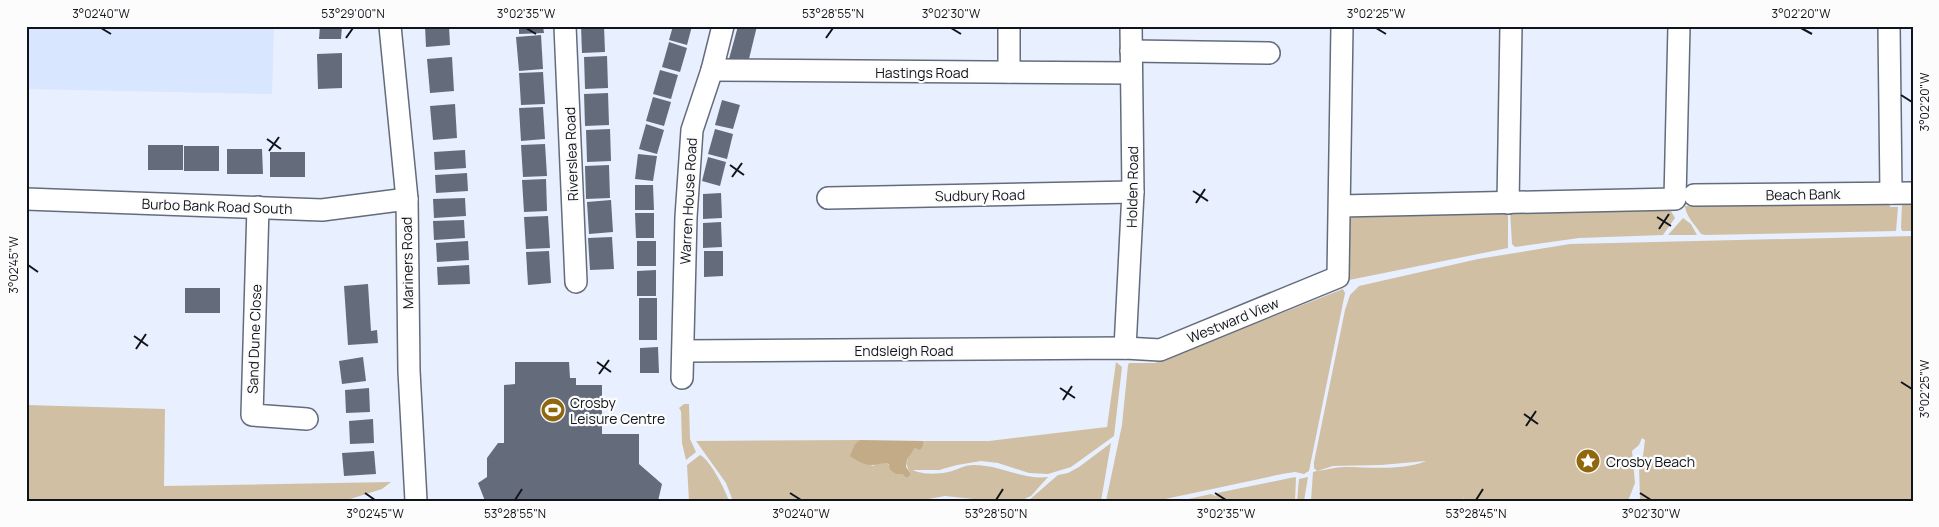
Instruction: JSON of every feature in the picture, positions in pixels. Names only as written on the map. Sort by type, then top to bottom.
[{"type":"street","name":"Mariners Road","points":[[390,26],[407,200],[408,371],[416,501]]},
{"type":"street","name":"Riverslea Road","points":[[565,26],[576,282]]},
{"type":"street","name":"Warren House Road","points":[[682,378],[686,217],[692,130],[712,70],[723,26]]},
{"type":"street","points":[[1009,26],[1009,72]]},
{"type":"street","name":"Holden Road","points":[[1125,348],[1133,192],[1131,26]]},
{"type":"street","points":[[1342,26],[1340,206],[1675,199],[1684,190],[1678,26]]},
{"type":"street","points":[[1508,203],[1511,26]]},
{"type":"street","points":[[1889,26],[1891,193]]},
{"type":"street","points":[[1131,52],[1269,53]]},
{"type":"street","name":"Hastings Road","points":[[712,70],[1131,73]]},
{"type":"street","name":"Beach Bank","points":[[1684,190],[1913,193]]},
{"type":"street","name":"Sudbury Road","points":[[828,198],[1133,192]]},
{"type":"street","name":"Burbo Bank Road South","points":[[26,199],[322,210],[407,200]]},
{"type":"street","name":"Westward View","points":[[1125,348],[1160,350],[1338,277],[1340,206]]},
{"type":"street","name":"Sand Dune Close","points":[[258,207],[252,415],[307,419]]},
{"type":"street","name":"Endsleigh Road","points":[[683,351],[1125,348]]},
{"type":"shaded area","points":[[26,26],[274,26],[272,94],[26,89]]},
{"type":"shaded area","points":[[1890,203],[1890,207],[1898,207],[1896,231],[1705,235],[1701,234],[1691,220],[1685,206]]},
{"type":"shaded area","points":[[1902,204],[1913,204],[1913,231],[1902,231]]},
{"type":"shaded area","points":[[1665,209],[1671,211],[1675,218],[1663,235],[1579,238],[1515,247],[1512,244],[1510,210]]},
{"type":"shaded area","points":[[1508,210],[1508,248],[1349,280],[1349,211]]},
{"type":"shaded area","points":[[1683,218],[1691,224],[1697,235],[1668,235]]},
{"type":"shaded area","points":[[1913,236],[1913,501],[1640,501],[1639,463],[1643,456],[1645,440],[1642,438],[1639,445],[1632,451],[1635,483],[1628,501],[1464,501],[1463,497],[1463,501],[1311,501],[1313,472],[1317,471],[1314,468],[1314,462],[1345,310],[1350,295],[1359,286],[1478,259],[1570,244]],"holes":[[[1426,461],[1407,466],[1375,468],[1341,467],[1317,471],[1333,466],[1381,465]]]},
{"type":"shaded area","points":[[1343,289],[1345,293],[1309,471],[1304,474],[1295,472],[1282,474],[1156,501],[1106,501],[1122,425],[1129,363],[1155,363]]},
{"type":"shaded area","points":[[1116,362],[1122,367],[1114,436],[1071,467],[1048,474],[1029,473],[998,463],[981,461],[939,470],[913,470],[926,473],[940,473],[974,465],[993,467],[1020,475],[1048,477],[1031,496],[1020,501],[992,501],[945,496],[917,501],[733,501],[726,483],[696,441],[860,440],[855,445],[872,466],[883,462],[890,465],[890,470],[909,477],[911,474],[907,467],[907,461],[915,448],[923,446],[923,441],[989,441],[1107,427]]},
{"type":"shaded area","points":[[684,404],[689,404],[690,439],[696,452],[686,460],[682,443],[681,411],[679,408]]},
{"type":"shaded area","points":[[26,405],[165,409],[164,486],[391,482],[382,489],[344,501],[26,501]]},
{"type":"shaded area","points":[[860,440],[923,441],[923,446],[920,450],[915,448],[907,460],[906,467],[911,474],[909,477],[905,477],[890,470],[889,464],[867,465],[850,456],[855,444]]},
{"type":"shaded area","points":[[1111,443],[1101,501],[1028,501],[1058,475],[1068,473],[1079,467]]},
{"type":"shaded area","points":[[700,455],[713,469],[729,501],[689,501],[687,465]]},
{"type":"shaded area","points":[[1295,477],[1295,501],[1179,501],[1211,494],[1216,496],[1217,493]]},
{"type":"shaded area","points":[[1308,477],[1304,501],[1297,501],[1299,479]]},
{"type":"building","points":[[320,26],[342,26],[341,39],[319,39]]},
{"type":"building","points":[[425,26],[449,26],[450,45],[426,47]]},
{"type":"building","points":[[519,26],[543,26],[544,33],[519,34]]},
{"type":"building","points":[[581,26],[604,26],[605,52],[582,53]]},
{"type":"building","points":[[673,26],[692,26],[687,45],[669,40]]},
{"type":"building","points":[[738,26],[757,26],[748,63],[729,59]]},
{"type":"building","points":[[541,35],[543,69],[519,71],[516,37]]},
{"type":"building","points":[[669,42],[687,48],[680,72],[662,67]]},
{"type":"building","points":[[342,53],[342,88],[318,89],[317,54]]},
{"type":"building","points":[[607,56],[608,88],[585,89],[584,57]]},
{"type":"building","points":[[452,57],[454,91],[430,93],[427,59]]},
{"type":"building","points":[[660,70],[678,75],[671,99],[653,94]]},
{"type":"building","points":[[543,72],[545,104],[521,105],[519,73]]},
{"type":"building","points":[[608,93],[609,125],[585,126],[584,94]]},
{"type":"building","points":[[653,97],[671,102],[664,126],[646,121]]},
{"type":"building","points":[[722,100],[740,105],[733,129],[715,125]]},
{"type":"building","points":[[455,104],[457,138],[433,140],[430,106]]},
{"type":"building","points":[[543,107],[545,139],[521,141],[519,108]]},
{"type":"building","points":[[646,124],[664,130],[657,154],[639,149]]},
{"type":"building","points":[[610,129],[611,161],[587,162],[586,130]]},
{"type":"building","points":[[715,129],[733,134],[727,159],[708,154]]},
{"type":"building","points":[[545,144],[547,176],[523,177],[521,145]]},
{"type":"building","points":[[148,145],[183,145],[183,170],[148,170]]},
{"type":"building","points":[[184,146],[219,146],[219,171],[184,171]]},
{"type":"building","points":[[227,149],[262,149],[263,174],[227,174]]},
{"type":"building","points":[[465,150],[466,168],[435,170],[434,152]]},
{"type":"building","points":[[270,152],[305,152],[305,177],[270,177]]},
{"type":"building","points":[[638,154],[657,156],[653,181],[635,179]]},
{"type":"building","points":[[708,157],[726,162],[720,186],[702,181]]},
{"type":"building","points":[[609,165],[610,198],[586,199],[585,166]]},
{"type":"building","points":[[467,173],[468,191],[436,193],[435,175]]},
{"type":"building","points":[[546,179],[547,211],[524,212],[522,180]]},
{"type":"building","points":[[635,185],[653,185],[654,210],[635,210]]},
{"type":"building","points":[[721,193],[722,218],[703,219],[703,194]]},
{"type":"building","points":[[465,198],[466,216],[434,218],[433,199]]},
{"type":"building","points":[[611,200],[613,232],[589,234],[587,202]]},
{"type":"building","points":[[635,213],[654,213],[654,238],[636,238]]},
{"type":"building","points":[[548,216],[550,248],[526,249],[524,217]]},
{"type":"building","points":[[464,220],[465,238],[434,240],[433,221]]},
{"type":"building","points":[[721,222],[722,247],[703,248],[703,223]]},
{"type":"building","points":[[612,237],[614,269],[590,270],[588,238]]},
{"type":"building","points":[[468,241],[469,260],[437,262],[436,243]]},
{"type":"building","points":[[637,241],[656,241],[656,266],[637,266]]},
{"type":"building","points":[[549,251],[551,283],[528,285],[526,252]]},
{"type":"building","points":[[704,251],[723,251],[723,276],[704,277]]},
{"type":"building","points":[[469,265],[470,284],[438,285],[437,267]]},
{"type":"building","points":[[656,270],[656,296],[637,296],[637,271]]},
{"type":"building","points":[[368,284],[371,331],[377,330],[378,343],[348,345],[344,286]]},
{"type":"building","points":[[185,288],[220,288],[220,313],[185,313]]},
{"type":"building","points":[[639,298],[657,298],[657,340],[639,340]]},
{"type":"building","points":[[658,347],[659,373],[640,373],[640,348]]},
{"type":"building","points":[[363,357],[366,381],[342,384],[339,361]]},
{"type":"building","name":"Crosby Leisure Centre","points":[[515,362],[569,362],[570,378],[576,378],[576,385],[602,385],[602,434],[639,434],[639,464],[662,484],[658,501],[485,501],[478,483],[487,477],[487,458],[498,443],[504,443],[504,385],[515,384]]},
{"type":"building","points":[[369,388],[370,412],[346,413],[345,390]]},
{"type":"building","points":[[373,419],[374,443],[350,444],[349,421]]},
{"type":"building","points":[[374,451],[376,474],[344,476],[342,453]]},
{"type":"place","name":"Crosby Leisure Centre","points":[[553,410]]},
{"type":"place","name":"Crosby Beach","points":[[1588,461]]}]
